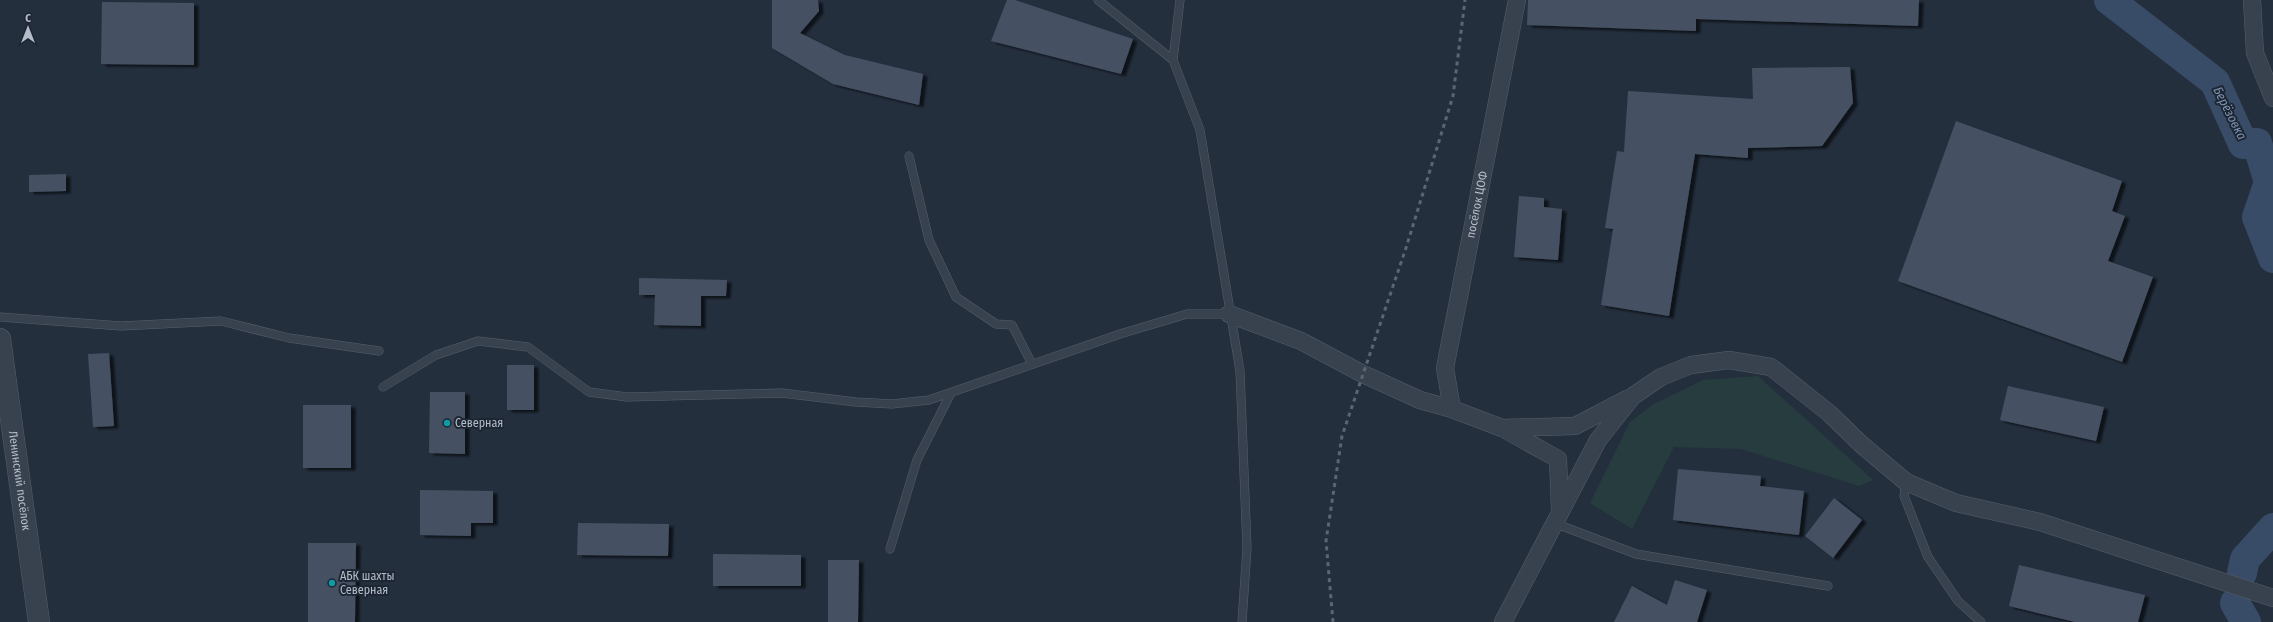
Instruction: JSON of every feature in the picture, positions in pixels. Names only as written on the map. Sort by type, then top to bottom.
[{"type":"street","name":"посёлок ЦОФ","points":[[1452,409],[1445,368],[1517,0]]},
{"type":"street","points":[[2252,0],[2255,54],[2273,98]]},
{"type":"street","points":[[1229,314],[1301,341],[1363,374],[1420,400],[1452,409],[1502,428],[1558,459],[1557,516]]},
{"type":"street","name":"Ленинский посёлок","points":[[0,339],[8,462],[39,622]]},
{"type":"street","points":[[1502,428],[1575,426],[1633,396],[1661,377],[1691,365],[1729,360],[1771,367],[1829,413],[1862,445],[1906,482],[1956,503],[2040,522],[2273,598]]},
{"type":"street","points":[[1503,622],[1598,440],[1633,396]]},
{"type":"lane","points":[[1098,0],[1173,60]]},
{"type":"lane","points":[[1180,0],[1173,60],[1200,130],[1229,314],[1240,371],[1245,472],[1246,548],[1242,622]]},
{"type":"lane","points":[[909,156],[929,240],[956,297],[996,324],[1012,325],[1032,364]]},
{"type":"lane","points":[[383,387],[436,355],[478,341],[528,347],[589,392],[627,397],[782,393],[856,402],[892,404],[928,400],[1120,334],[1187,314],[1229,314]]},
{"type":"lane","points":[[0,317],[121,326],[221,321],[289,338],[379,351]]},
{"type":"lane","points":[[890,549],[917,460],[951,392]]},
{"type":"lane","points":[[1906,482],[1904,496],[1928,557],[1958,601],[1981,622]]},
{"type":"lane","points":[[1557,516],[1636,554],[1828,586]]},
{"type":"green space","points":[[1758,376],[1873,480],[1859,486],[1741,449],[1674,447],[1632,529],[1590,503],[1630,422],[1652,405],[1703,380]]},
{"type":"building","points":[[772,0],[818,0],[819,11],[800,33],[845,55],[923,74],[919,105],[833,84],[772,48]]},
{"type":"building","points":[[1007,0],[1015,0],[1133,39],[1121,74],[991,41]]},
{"type":"building","points":[[1528,0],[1919,0],[1918,26],[1696,19],[1696,31],[1527,25]]},
{"type":"building","points":[[102,2],[194,3],[194,65],[101,64]]},
{"type":"building","points":[[1850,67],[1853,103],[1822,146],[1748,148],[1748,158],[1695,154],[1669,316],[1601,305],[1613,229],[1605,228],[1617,151],[1624,152],[1628,91],[1753,99],[1752,68]]},
{"type":"building","points":[[1956,121],[2122,181],[2112,211],[2125,216],[2108,261],[2153,277],[2122,362],[1898,281]]},
{"type":"building","points":[[66,174],[66,191],[29,192],[29,175]]},
{"type":"building","points":[[1519,196],[1544,198],[1544,207],[1562,209],[1558,260],[1514,257]]},
{"type":"building","points":[[639,278],[727,280],[726,296],[701,296],[701,326],[654,325],[655,295],[639,295]]},
{"type":"building","points":[[109,353],[114,426],[93,427],[88,354]]},
{"type":"building","points":[[507,365],[534,365],[534,410],[507,410]]},
{"type":"building","points":[[2008,386],[2104,407],[2096,441],[2000,420]]},
{"type":"building","name":"Северная","points":[[430,392],[465,392],[465,454],[429,453]]},
{"type":"building","points":[[303,405],[351,405],[351,468],[303,468]]},
{"type":"building","points":[[1678,469],[1761,476],[1760,486],[1804,491],[1799,535],[1673,520]]},
{"type":"building","points":[[420,490],[493,491],[493,523],[471,523],[471,536],[420,535]]},
{"type":"building","points":[[1834,498],[1862,520],[1833,558],[1805,536]]},
{"type":"building","points":[[578,523],[669,524],[668,556],[577,555]]},
{"type":"building","name":"АБК шахты Северная","points":[[308,543],[356,543],[355,622],[308,622]]},
{"type":"building","points":[[713,554],[801,555],[801,586],[713,586]]},
{"type":"building","points":[[828,560],[859,560],[858,622],[828,622]]},
{"type":"building","points":[[2019,565],[2145,595],[2138,622],[2075,622],[2009,606]]},
{"type":"building","points":[[1675,580],[1707,590],[1697,622],[1614,622],[1632,586],[1667,605]]},
{"type":"waterway","name":"Берёзовка","points":[[2109,0],[2215,82],[2243,144],[2257,143],[2269,182],[2257,217],[2273,258]]},
{"type":"waterway","name":"Берёзовка","points":[[2242,573],[2245,559],[2273,528]]},
{"type":"waterway","name":"Берёзовка","points":[[2235,603],[2246,622]]},
{"type":"railway","points":[[1333,622],[1326,541],[1342,436],[1406,248],[1453,96],[1465,0]]},
{"type":"place","name":"Северная","points":[[447,423]]},
{"type":"place","name":"АБК шахты Северная","points":[[332,583]]}]
